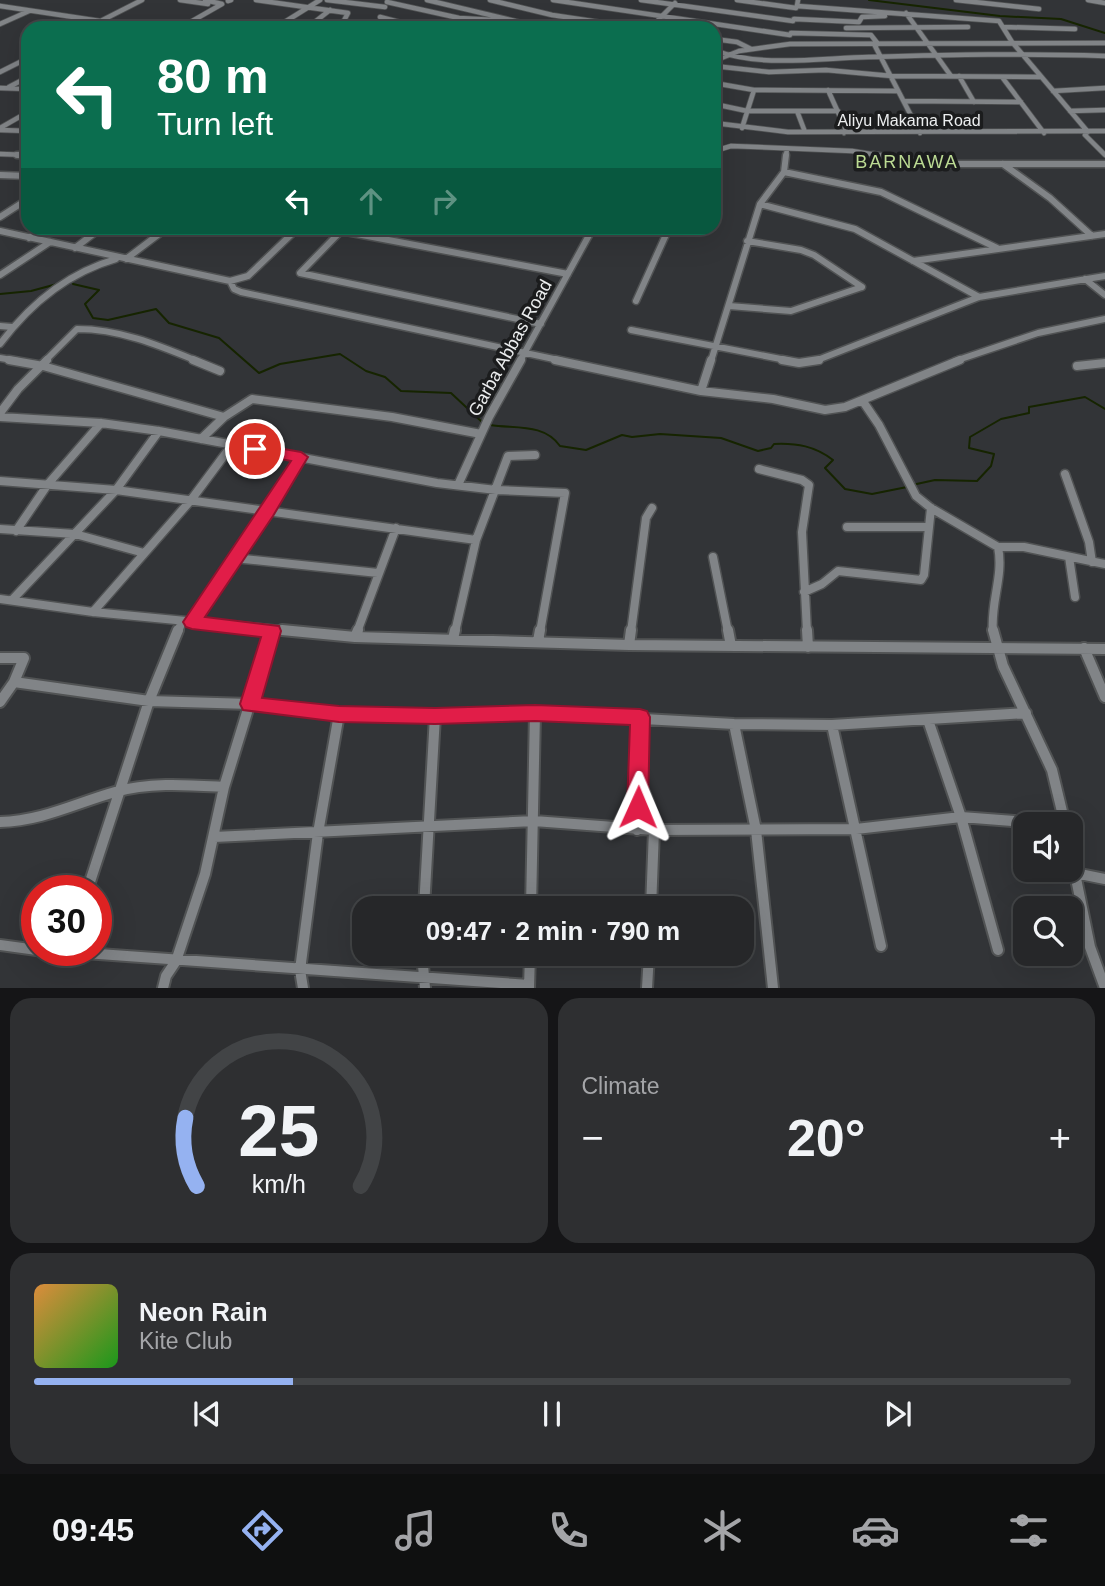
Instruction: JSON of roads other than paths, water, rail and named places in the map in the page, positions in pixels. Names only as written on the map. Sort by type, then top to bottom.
[{"type":"street","points":[[0,6],[100,21],[142,0]]},
{"type":"street","points":[[180,0],[211,5]]},
{"type":"street","points":[[196,21],[222,4],[205,0]]},
{"type":"street","points":[[220,0],[230,1]]},
{"type":"street","points":[[256,0],[348,14],[344,21]]},
{"type":"street","points":[[286,21],[320,0]]},
{"type":"street","points":[[327,0],[387,3],[459,18],[504,19]]},
{"type":"street","points":[[410,7],[426,0],[511,21]]},
{"type":"street","points":[[490,0],[552,15],[592,21]]},
{"type":"street","points":[[553,0],[691,21]]},
{"type":"street","points":[[640,0],[794,20],[859,22],[862,17],[908,14]]},
{"type":"street","points":[[657,21],[678,0]]},
{"type":"street","points":[[737,0],[995,20],[1105,155]]},
{"type":"street","points":[[956,0],[1039,9]]},
{"type":"street","points":[[1088,0],[1105,3]]},
{"type":"street","points":[[194,21],[230,1]]},
{"type":"street","points":[[542,21],[568,2]]},
{"type":"street","points":[[378,21],[387,3]]},
{"type":"street","points":[[790,44],[797,4]]},
{"type":"street","points":[[316,21],[330,10]]},
{"type":"street","points":[[0,24],[29,11]]},
{"type":"street","points":[[908,14],[951,76]]},
{"type":"street","points":[[380,18],[393,21]]},
{"type":"street","points":[[721,25],[790,34],[871,35],[920,133]]},
{"type":"street","points":[[846,28],[968,27]]},
{"type":"street","points":[[1003,27],[1075,29]]},
{"type":"street","points":[[721,40],[737,42],[751,49]]},
{"type":"street","points":[[721,59],[751,49],[790,44],[1105,43]]},
{"type":"street","points":[[721,53],[774,59],[1021,53],[1105,56]]},
{"type":"street","points":[[760,71],[774,59]]},
{"type":"street","points":[[2,71],[21,62]]},
{"type":"street","points":[[721,65],[760,71],[826,70],[892,76],[1041,77]]},
{"type":"street","points":[[959,76],[974,102]]},
{"type":"street","points":[[1002,77],[1044,133]]},
{"type":"street","points":[[721,84],[754,90],[898,91]]},
{"type":"street","points":[[1053,91],[1105,88]]},
{"type":"street","points":[[0,96],[6,89]]},
{"type":"street","points":[[742,128],[754,90]]},
{"type":"street","points":[[828,90],[846,130],[852,151]]},
{"type":"street","points":[[904,101],[1021,102]]},
{"type":"street","points":[[721,105],[747,111],[838,111]]},
{"type":"street","points":[[1070,111],[1105,110]]},
{"type":"street","points":[[797,111],[806,132]]},
{"type":"street","points":[[0,129],[21,117]]},
{"type":"street","name":"Aliyu Makama Road","points":[[721,126],[847,134],[1087,134]]},
{"type":"street","name":"Aliyu Makama Road","points":[[721,126],[764,133],[1105,133]]},
{"type":"street","points":[[0,129],[21,130]]},
{"type":"street","points":[[721,149],[731,146],[852,151],[907,162],[1105,164]]},
{"type":"street","points":[[701,391],[747,241],[761,204],[784,172],[787,149]]},
{"type":"street","points":[[0,154],[21,155]]},
{"type":"street","points":[[1003,164],[1050,198],[1092,236]]},
{"type":"street","points":[[784,172],[881,192],[997,248]]},
{"type":"street","points":[[0,175],[21,176]]},
{"type":"street","points":[[0,181],[9,175]]},
{"type":"street","points":[[0,217],[21,204]]},
{"type":"street","points":[[761,204],[839,223],[979,298]]},
{"type":"street","points":[[2,233],[230,281],[248,276],[291,235]]},
{"type":"street","points":[[913,261],[1105,234]]},
{"type":"street","points":[[29,238],[33,235]]},
{"type":"street","points":[[75,248],[93,235]]},
{"type":"street","points":[[0,344],[31,308],[74,277],[106,262],[123,259],[157,235]]},
{"type":"street","points":[[337,235],[300,273],[541,324]]},
{"type":"street","points":[[362,235],[568,274]]},
{"type":"street","name":"Garba Abbas Road","points":[[458,485],[489,417],[589,235]]},
{"type":"street","points":[[636,301],[664,235]]},
{"type":"street","points":[[729,306],[791,311],[862,287],[814,255],[747,241]]},
{"type":"street","points":[[0,275],[50,242]]},
{"type":"street","points":[[631,330],[713,348],[799,363],[813,362],[979,298],[1105,276]]},
{"type":"street","points":[[1085,279],[1105,295]]},
{"type":"street","points":[[230,281],[234,289],[241,292],[701,391],[773,399],[825,410],[835,410],[1020,338],[1067,324],[1105,319]]},
{"type":"street","points":[[0,326],[12,327]]},
{"type":"street","points":[[0,415],[72,332],[88,328],[101,329],[152,344],[220,371]]},
{"type":"street","points":[[0,358],[43,366],[224,417]]},
{"type":"street","points":[[1077,366],[1105,363]]},
{"type":"street","points":[[201,439],[243,403],[262,399],[482,431]]},
{"type":"street","points":[[862,400],[879,425],[916,496],[931,508],[998,547],[1024,547],[1105,564]]},
{"type":"street","points":[[0,415],[101,423],[159,431],[496,491],[565,494],[538,641]]},
{"type":"street","points":[[16,531],[48,484],[101,423]]},
{"type":"street","points":[[12,600],[116,489],[159,431]]},
{"type":"street","points":[[93,612],[191,500],[232,445]]},
{"type":"street","points":[[453,639],[476,540],[508,456],[535,455]]},
{"type":"street","points":[[92,875],[117,791],[149,701],[187,622],[267,512],[301,457]]},
{"type":"street","points":[[759,470],[802,480],[808,485],[802,532],[808,647]]},
{"type":"street","points":[[1065,474],[1089,542],[1093,562]]},
{"type":"street","points":[[0,481],[116,489],[476,540]]},
{"type":"street","points":[[629,645],[646,518],[652,508]]},
{"type":"street","points":[[804,592],[822,584],[838,571],[921,580],[924,575],[931,508]]},
{"type":"street","points":[[847,527],[929,527]]},
{"type":"street","points":[[355,637],[396,528]]},
{"type":"street","points":[[0,529],[75,534],[144,554]]},
{"type":"street","points":[[998,547],[1000,570],[993,606],[992,630],[1053,773],[1062,812]]},
{"type":"street","points":[[1069,556],[1074,597]]},
{"type":"street","points":[[713,557],[731,646]]},
{"type":"street","points":[[234,558],[378,573]]},
{"type":"street","points":[[0,599],[93,612],[355,637],[629,645],[1105,649]]},
{"type":"street","points":[[163,988],[166,976],[176,961],[214,837],[224,787],[272,631]]},
{"type":"street","points":[[1084,648],[1105,697]]},
{"type":"street","points":[[0,658],[24,657],[15,682],[0,702]]},
{"type":"street","points":[[15,682],[149,701],[250,704],[339,714],[435,716],[535,713],[734,724],[832,725],[1026,713]]},
{"type":"street","points":[[531,896],[535,713]]},
{"type":"street","points":[[303,988],[300,970],[318,833],[339,714]]},
{"type":"street","points":[[425,896],[435,716]]},
{"type":"street","points":[[637,830],[640,717]]},
{"type":"street","points":[[928,720],[961,817],[998,950]]},
{"type":"street","points":[[734,724],[755,830],[773,988]]},
{"type":"street","points":[[832,725],[881,946]]},
{"type":"street","points":[[0,822],[50,818],[117,791],[172,785],[224,787]]},
{"type":"street","points":[[214,837],[534,821],[637,830],[856,829],[961,817],[1013,821]]},
{"type":"street","points":[[651,896],[654,830]]},
{"type":"street","points":[[1083,875],[1105,879]]},
{"type":"street","points":[[1077,882],[1090,947],[1105,988]]},
{"type":"street","points":[[0,945],[21,948]]},
{"type":"street","points":[[112,955],[424,982],[529,986],[530,966]]},
{"type":"street","points":[[647,988],[648,966]]},
{"type":"waterway","points":[[869,0],[1000,16],[1061,19],[1105,33]]},
{"type":"waterway","points":[[0,294],[31,291],[57,284]]},
{"type":"waterway","points":[[73,284],[99,290],[85,304],[93,318],[108,320],[156,309],[169,323],[219,338],[259,373],[280,364],[340,354],[366,371],[385,377],[401,391],[451,393],[482,422]]},
{"type":"waterway","points":[[912,485],[935,480],[977,481],[991,466],[994,454],[969,448],[970,437],[1001,419],[1029,413],[1029,407],[1085,397],[1105,409]]},
{"type":"waterway","points":[[490,425],[537,430],[560,446],[586,450],[622,435],[632,437],[660,434],[721,438],[758,451],[771,448],[774,444],[798,445],[819,451],[833,460],[825,468],[845,489],[872,494],[907,487]]},
{"type":"district","name":"BARNAWA","points":[[907,162]]}]
